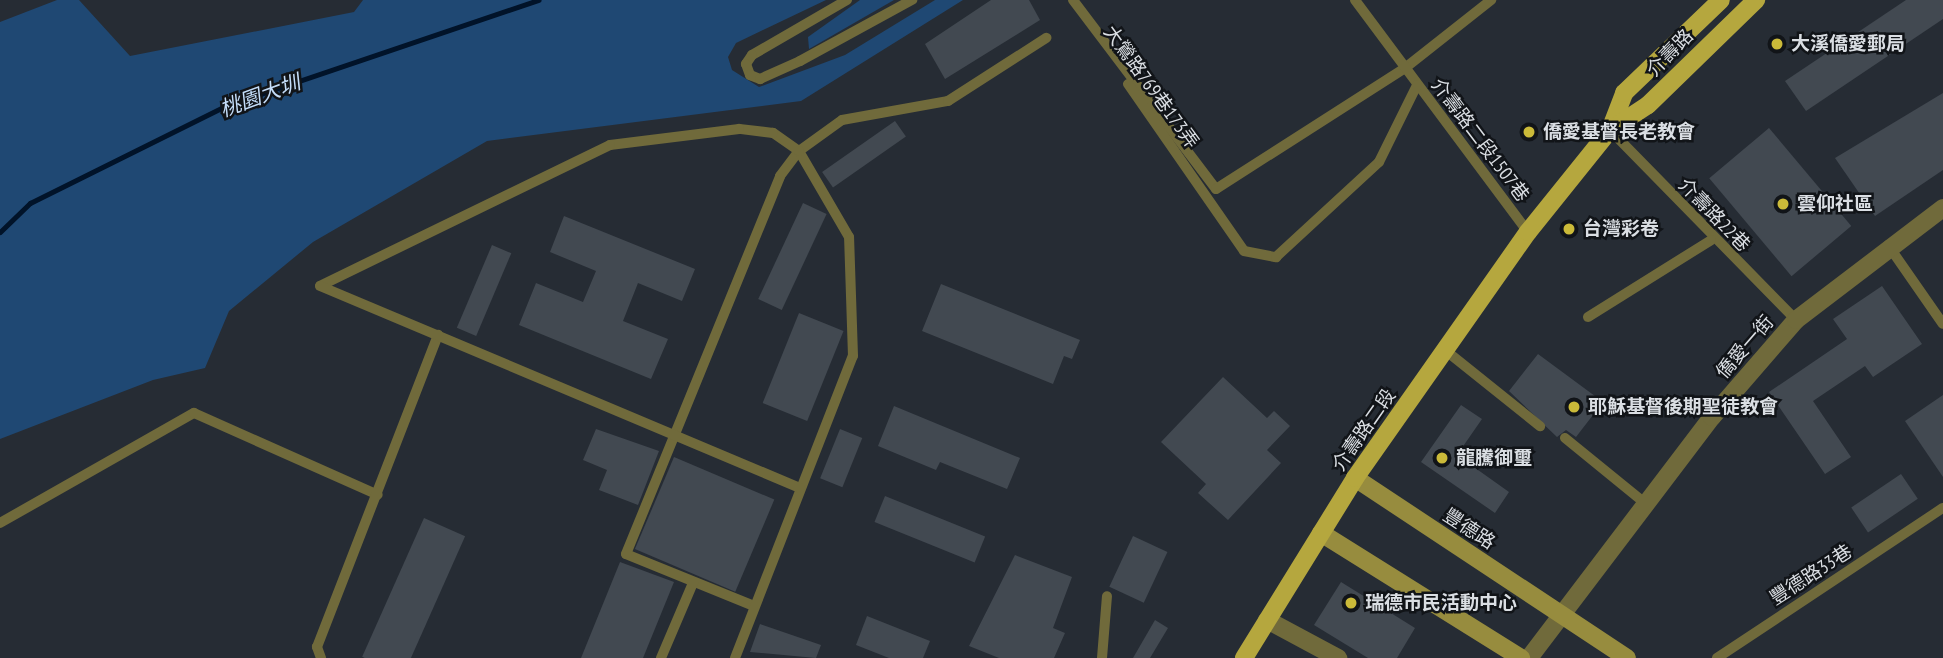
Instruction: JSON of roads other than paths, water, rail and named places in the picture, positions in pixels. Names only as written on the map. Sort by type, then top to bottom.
[{"type":"main road","name":"介壽路","points":[[1611,130],[1623,93],[1721,0]]},
{"type":"main road","name":"介壽路","points":[[1528,232],[1611,130],[1648,105],[1756,0]]},
{"type":"main road","name":"介壽路二段","points":[[1244,658],[1355,478],[1528,232]]},
{"type":"main road","name":"豐德路","points":[[1355,478],[1627,658]]},
{"type":"main road","points":[[1321,533],[1521,658]]},
{"type":"street","name":"僑愛一街","points":[[1561,614],[1646,504],[1796,320],[1888,245],[1943,208]]},
{"type":"street","points":[[1529,658],[1561,614]]},
{"type":"street","points":[[1267,620],[1338,658]]},
{"type":"lane","points":[[847,0],[752,55],[746,64],[750,75],[760,79],[800,61],[912,0]]},
{"type":"lane","name":"大鶯路769巷173弄","points":[[1067,0],[1208,194],[1244,251],[1276,257],[1380,162],[1417,85]]},
{"type":"lane","points":[[1073,0],[1216,189],[1405,68],[1492,0]]},
{"type":"lane","name":"介壽路二段1507巷","points":[[1355,0],[1528,232]]},
{"type":"lane","points":[[754,606],[626,554],[780,176],[799,151],[842,120],[948,101],[1045,38]]},
{"type":"lane","points":[[735,658],[853,356],[849,237],[799,151],[773,133],[739,130],[610,145],[320,286],[800,488]]},
{"type":"lane","name":"介壽路22巷","points":[[1611,130],[1712,240],[1796,320]]},
{"type":"lane","points":[[1588,317],[1712,240]]},
{"type":"lane","points":[[1888,245],[1943,324]]},
{"type":"lane","points":[[321,658],[317,647],[438,335]]},
{"type":"lane","points":[[1445,350],[1541,426]]},
{"type":"lane","points":[[0,523],[194,413],[378,495]]},
{"type":"lane","points":[[1565,438],[1646,504]]},
{"type":"lane","name":"豐德路33巷","points":[[1717,658],[1943,508]]},
{"type":"lane","points":[[661,658],[693,583]]},
{"type":"lane","points":[[1102,658],[1107,596]]},
{"type":"waterway","name":"桃園大圳","points":[[0,232],[30,203],[225,106],[539,0]]},
{"type":"place","name":"大溪僑愛郵局","points":[[1777,44]]},
{"type":"place","name":"僑愛基督長老教會","points":[[1529,132]]},
{"type":"place","name":"雲仰社區","points":[[1783,204]]},
{"type":"place","name":"台灣彩卷","points":[[1569,229]]},
{"type":"place","name":"耶穌基督後期聖徒教會","points":[[1574,407]]},
{"type":"place","name":"龍騰御璽","points":[[1442,458]]},
{"type":"place","name":"瑞德市民活動中心","points":[[1351,603]]}]
